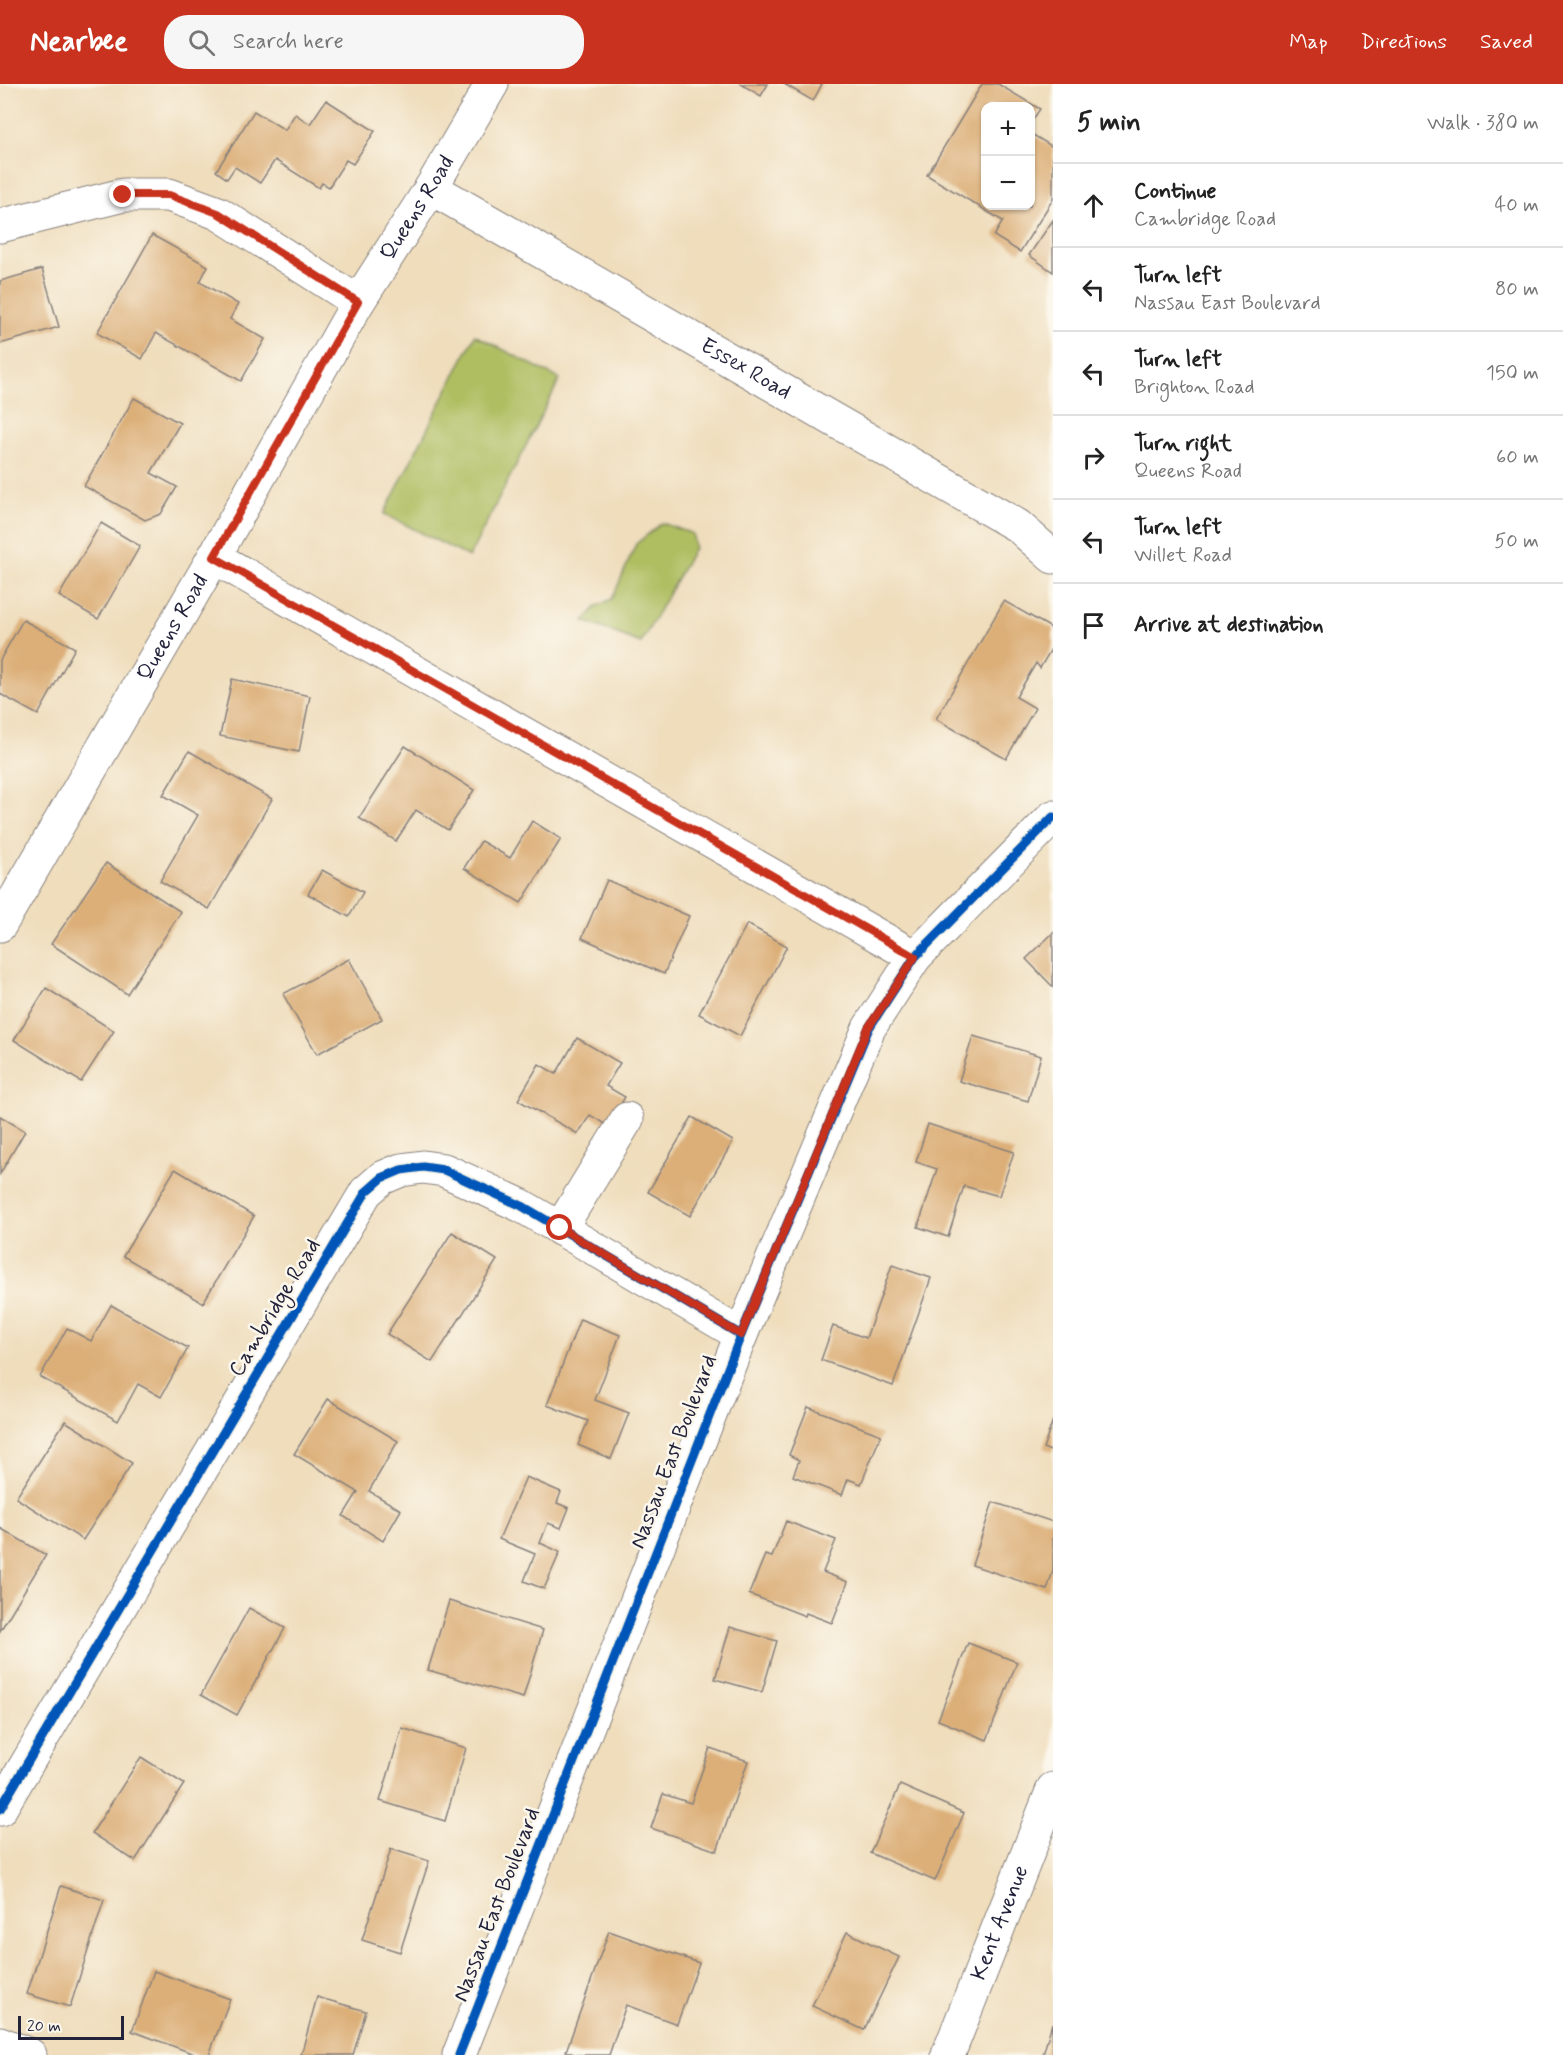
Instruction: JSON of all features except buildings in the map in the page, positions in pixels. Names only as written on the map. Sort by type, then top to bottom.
[{"type":"street","name":"Queens Road","points":[[0,925],[214,557],[358,302],[431,188],[492,84]]},
{"type":"street","name":"Essex Road","points":[[431,188],[1018,526],[1053,557]]},
{"type":"street","points":[[0,226],[123,195],[169,195],[218,213],[358,302]]},
{"type":"street","points":[[214,557],[915,957]]},
{"type":"street","name":"Nassau East Boulevard","points":[[459,2055],[741,1335],[868,1028],[915,957],[1053,817]]},
{"type":"street","points":[[560,1228],[627,1119]]},
{"type":"street","name":"Cambridge Road","points":[[0,1809],[366,1192],[382,1179],[401,1170],[423,1167],[444,1170],[522,1206],[741,1335]]},
{"type":"street","name":"Kent Avenue","points":[[948,2055],[1053,1789]]},
{"type":"street","points":[[0,2043],[30,2055]]},
{"type":"green space","points":[[475,335],[560,379],[469,557],[384,514]]},
{"type":"green space","points":[[662,523],[693,534],[694,548],[641,643],[584,621],[597,606],[612,599],[636,544]]},
{"type":"cycle path","points":[[459,2055],[741,1335],[869,1028],[915,957],[1053,817]]},
{"type":"cycle path","points":[[0,1809],[366,1192],[382,1178],[401,1170],[423,1167],[444,1170],[522,1206],[741,1335]]},
{"type":"route","points":[[123,195],[169,195],[218,213],[358,302],[214,557],[915,957],[868,1028],[741,1335],[560,1228]]}]
